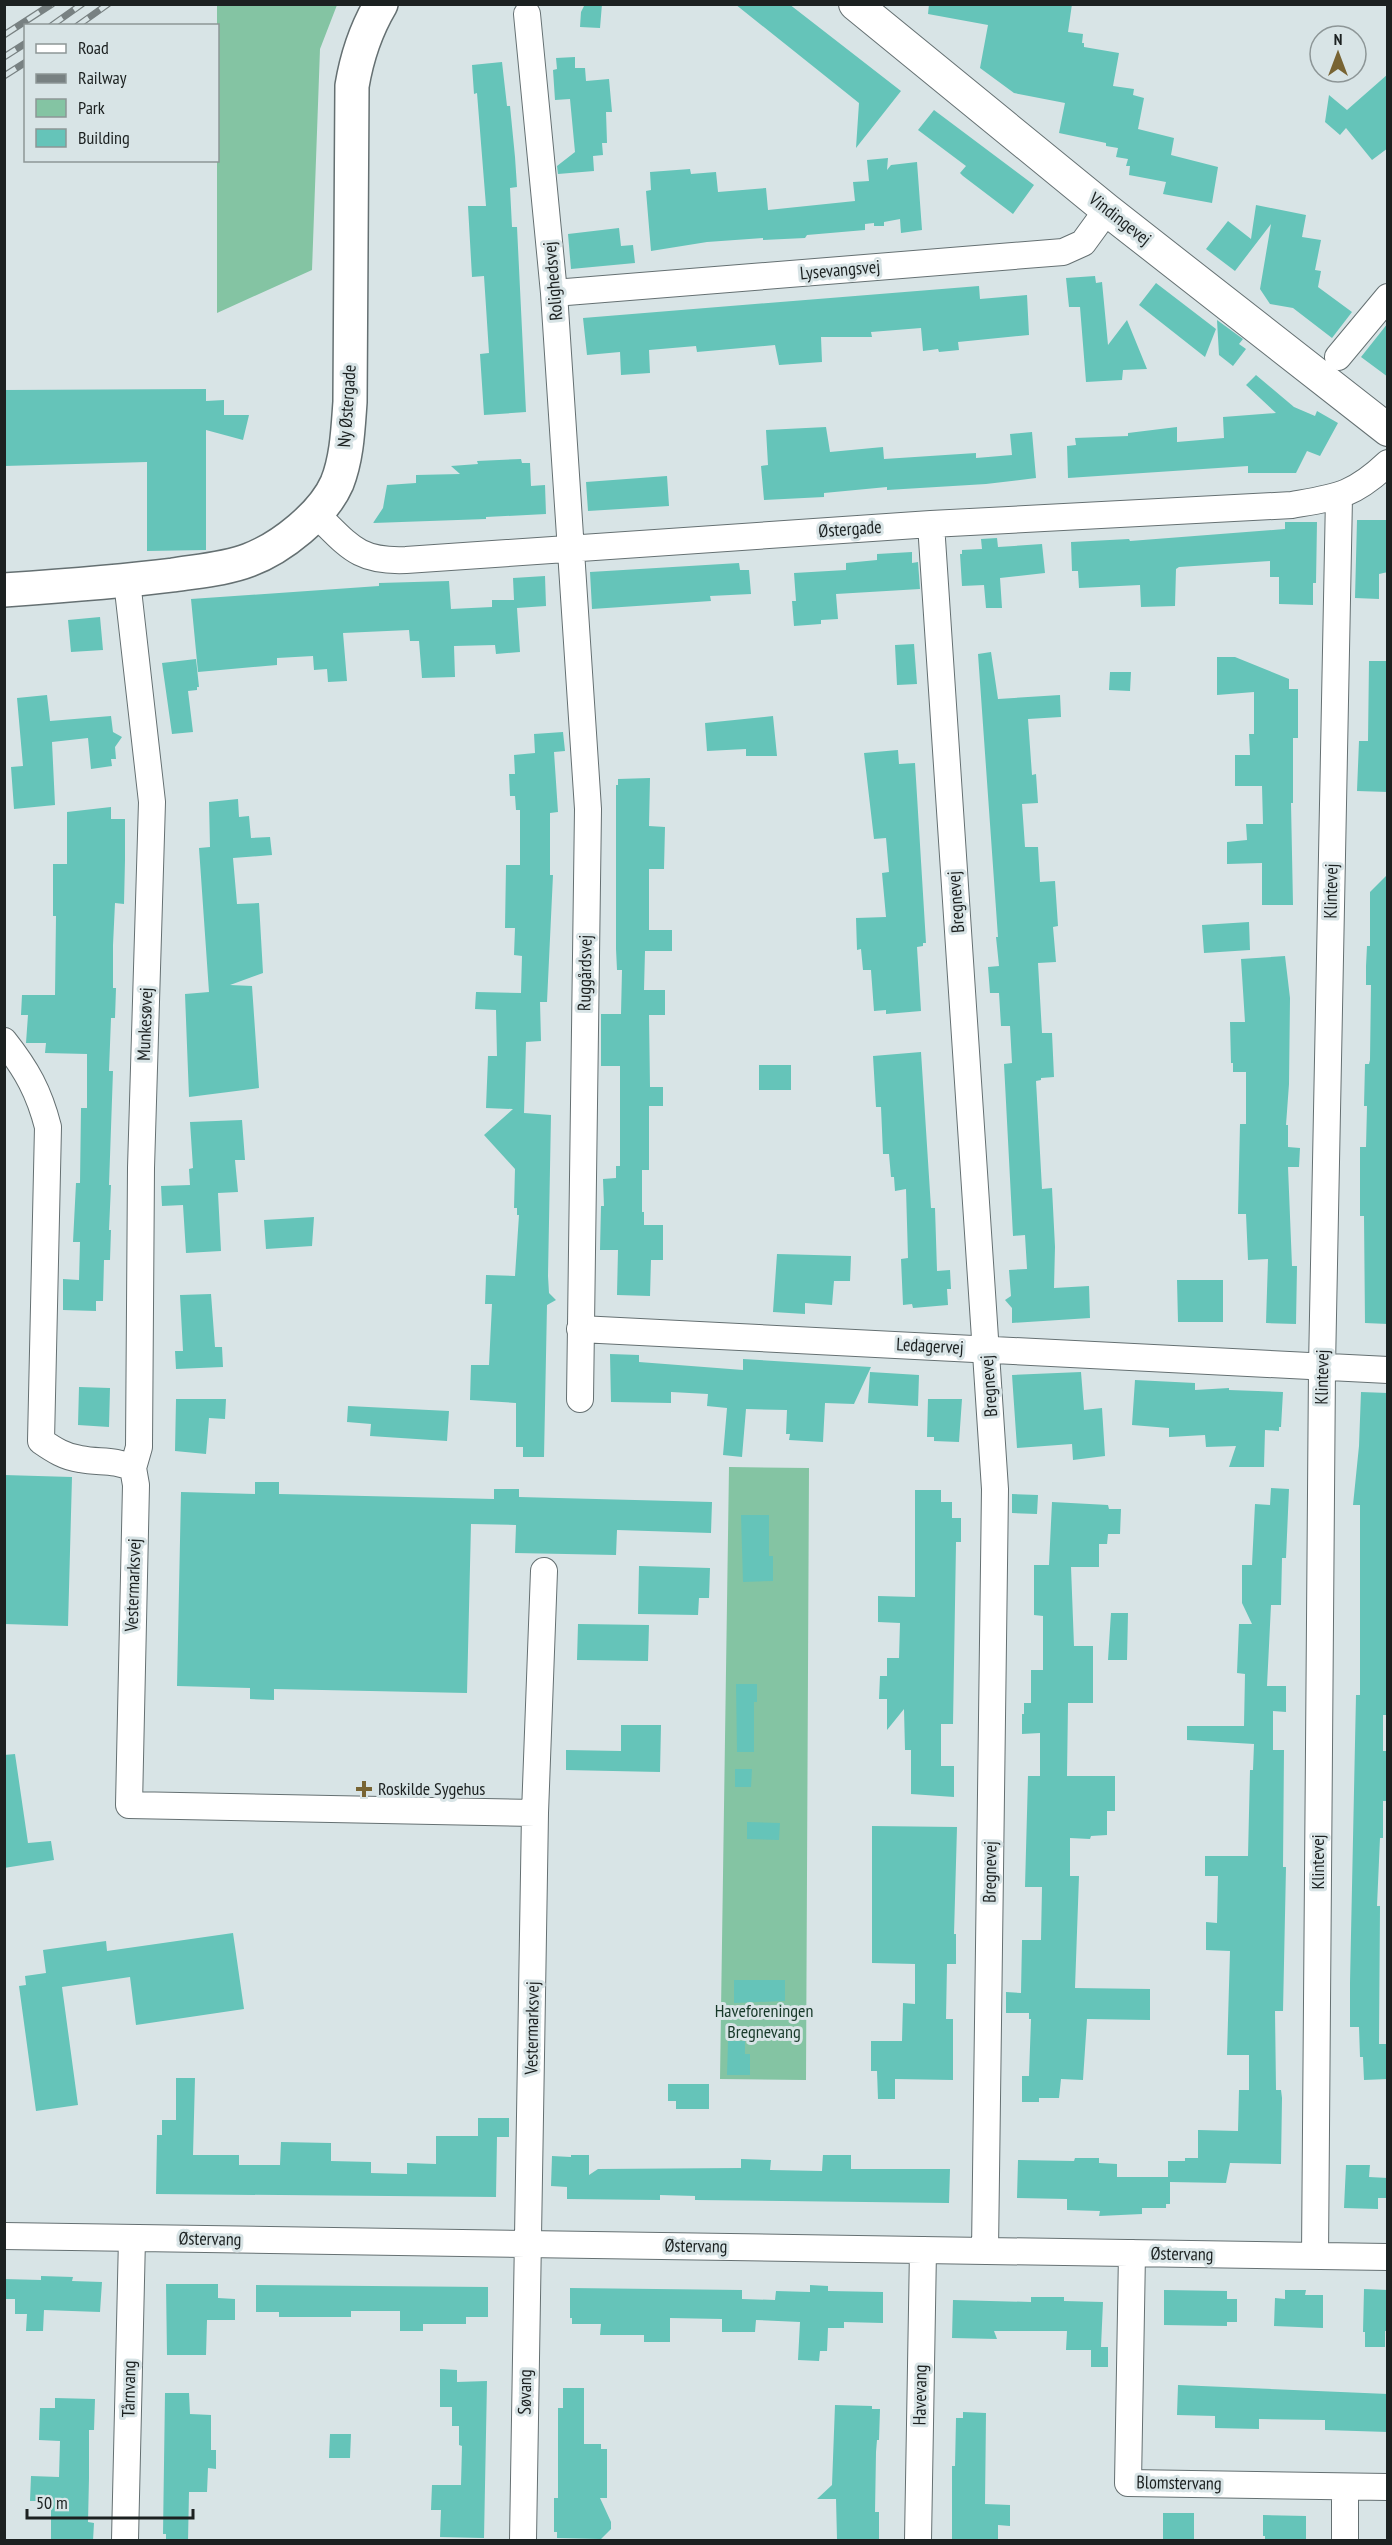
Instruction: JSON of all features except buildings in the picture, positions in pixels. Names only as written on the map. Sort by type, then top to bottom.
[{"type":"main road","name":"Ny Østergade","points":[[4,590],[126,580],[208,570],[249,560],[290,536],[317,515],[336,484],[346,448],[350,402],[352,86],[357,55],[369,25],[381,4]]},
{"type":"street","name":"Vindingevej","points":[[855,4],[1107,210],[1388,430]]},
{"type":"street","name":"Rolighedsvej","points":[[527,14],[554,293],[570,549]]},
{"type":"street","name":"Lysevangsvej","points":[[554,293],[1063,252],[1083,243],[1107,210]]},
{"type":"street","points":[[1338,357],[1388,297]]},
{"type":"street","name":"Østergade","points":[[317,515],[349,547],[370,558],[397,560],[931,524],[1292,505],[1339,497],[1368,481],[1388,463]]},
{"type":"street","name":"Klintevej","points":[[1315,2256],[1322,1367],[1339,497]]},
{"type":"street","name":"Bregnevej","points":[[931,524],[995,1489],[985,2251]]},
{"type":"street","name":"Ruggårdsvej","points":[[570,549],[588,809],[580,1399]]},
{"type":"street","name":"Munkesøvej","points":[[126,580],[152,802],[141,1168],[139,1447],[133,1468]]},
{"type":"street","points":[[4,1041],[25,1067],[35,1087],[48,1127],[41,1442],[60,1454],[82,1460],[118,1461],[133,1468]]},
{"type":"street","name":"Ledagervej","points":[[580,1329],[1388,1370]]},
{"type":"street","name":"Vestermarksvej","points":[[133,1468],[136,1485],[129,1805],[536,1813]]},
{"type":"street","name":"Vestermarksvej","points":[[528,2244],[536,1813],[544,1571]]},
{"type":"street","name":"Østervang","points":[[4,2236],[1388,2257]]},
{"type":"street","name":"Tårnvang","points":[[125,2541],[132,2238]]},
{"type":"street","name":"Søvang","points":[[523,2541],[528,2244]]},
{"type":"street","name":"Havevang","points":[[918,2541],[923,2250]]},
{"type":"street","name":"Blomstervang","points":[[1132,2253],[1128,2483],[1388,2487]]},
{"type":"street","points":[[1345,2487],[1345,2541]]},
{"type":"green space","points":[[217,5],[337,5],[320,49],[312,270],[217,313],[219,24],[217,24]]},
{"type":"green space","name":"Haveforeningen Bregnevang","points":[[729,1467],[809,1468],[806,2080],[720,2079]]},
{"type":"railway","points":[[4,35],[52,4]]},
{"type":"railway","points":[[54,24],[82,4]]},
{"type":"railway","points":[[80,24],[108,4]]},
{"type":"railway","points":[[4,57],[24,44]]},
{"type":"railway","points":[[4,76],[24,63]]},
{"type":"place","name":"Roskilde Sygehus","points":[[364,1789]]}]
